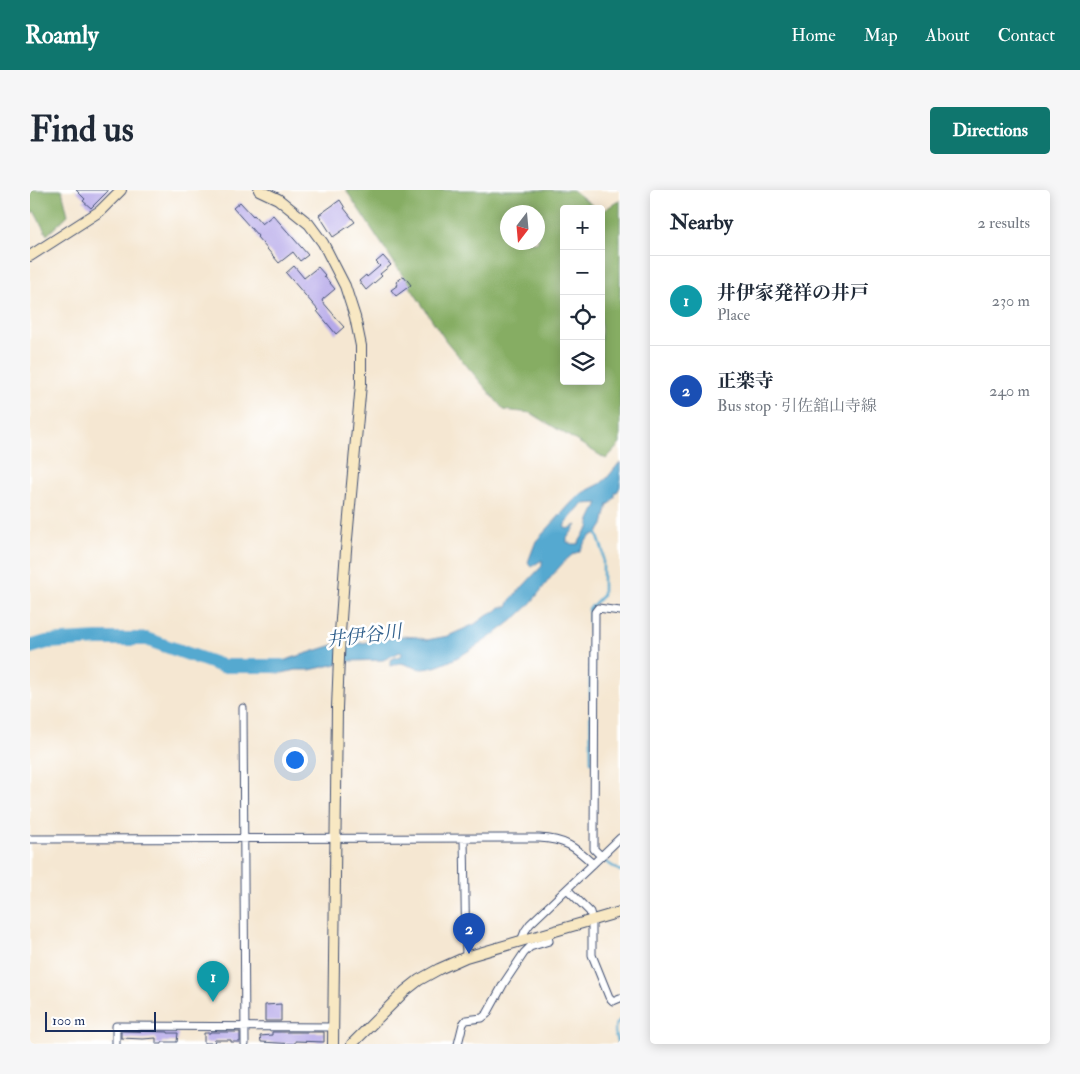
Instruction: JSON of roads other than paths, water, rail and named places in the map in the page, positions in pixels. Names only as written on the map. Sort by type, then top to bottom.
[{"type":"street","points":[[30,256],[100,211],[121,190]]},
{"type":"street","points":[[259,190],[278,199],[309,224],[323,243],[345,286],[355,317],[361,346],[361,384],[340,632],[333,1044]]},
{"type":"street","points":[[601,856],[594,849],[595,612],[598,608],[620,611]]},
{"type":"street","points":[[243,708],[245,1044]]},
{"type":"street","points":[[30,839],[539,838],[569,844],[593,864]]},
{"type":"street","points":[[521,941],[530,924],[620,838]]},
{"type":"street","points":[[464,839],[466,957]]},
{"type":"street","points":[[567,889],[590,912],[592,920],[592,955],[610,997],[613,1001],[620,998]]},
{"type":"street","points":[[352,1044],[405,991],[431,973],[466,957],[620,912]]},
{"type":"street","points":[[458,1044],[463,1024],[466,1020],[482,1018],[487,1014],[504,983],[524,953],[530,948],[549,941],[547,933]]},
{"type":"street","points":[[116,1044],[116,1026],[334,1027]]},
{"type":"water","points":[[620,462],[620,486],[615,493],[615,497],[608,504],[603,525],[597,534],[589,538],[579,552],[560,566],[521,613],[496,633],[465,653],[443,664],[423,669],[401,663],[390,666],[392,659],[402,655],[400,652],[383,660],[350,661],[310,670],[282,673],[264,672],[263,663],[273,664],[349,640],[355,644],[401,636],[427,640],[448,636],[475,624],[500,607],[507,607],[510,600],[542,566],[542,560],[531,567],[528,562],[536,541],[575,499],[607,478]],"holes":[[[598,503],[590,520],[589,529],[578,544],[567,542],[567,538],[577,525],[568,529],[564,527],[566,523],[582,504]]]},
{"type":"waterway","points":[[591,762],[589,609],[603,595],[603,551],[597,532]]},
{"type":"waterway","name":"井伊谷川","points":[[30,647],[47,642],[146,639],[222,666],[281,666]]},
{"type":"waterway","points":[[600,858],[620,871]]},
{"type":"waterway","points":[[618,1044],[615,1028],[620,1020]]},
{"type":"place","name":"正楽寺","points":[[469,954]]},
{"type":"place","name":"井伊家発祥の井戸","points":[[213,1002]]}]
